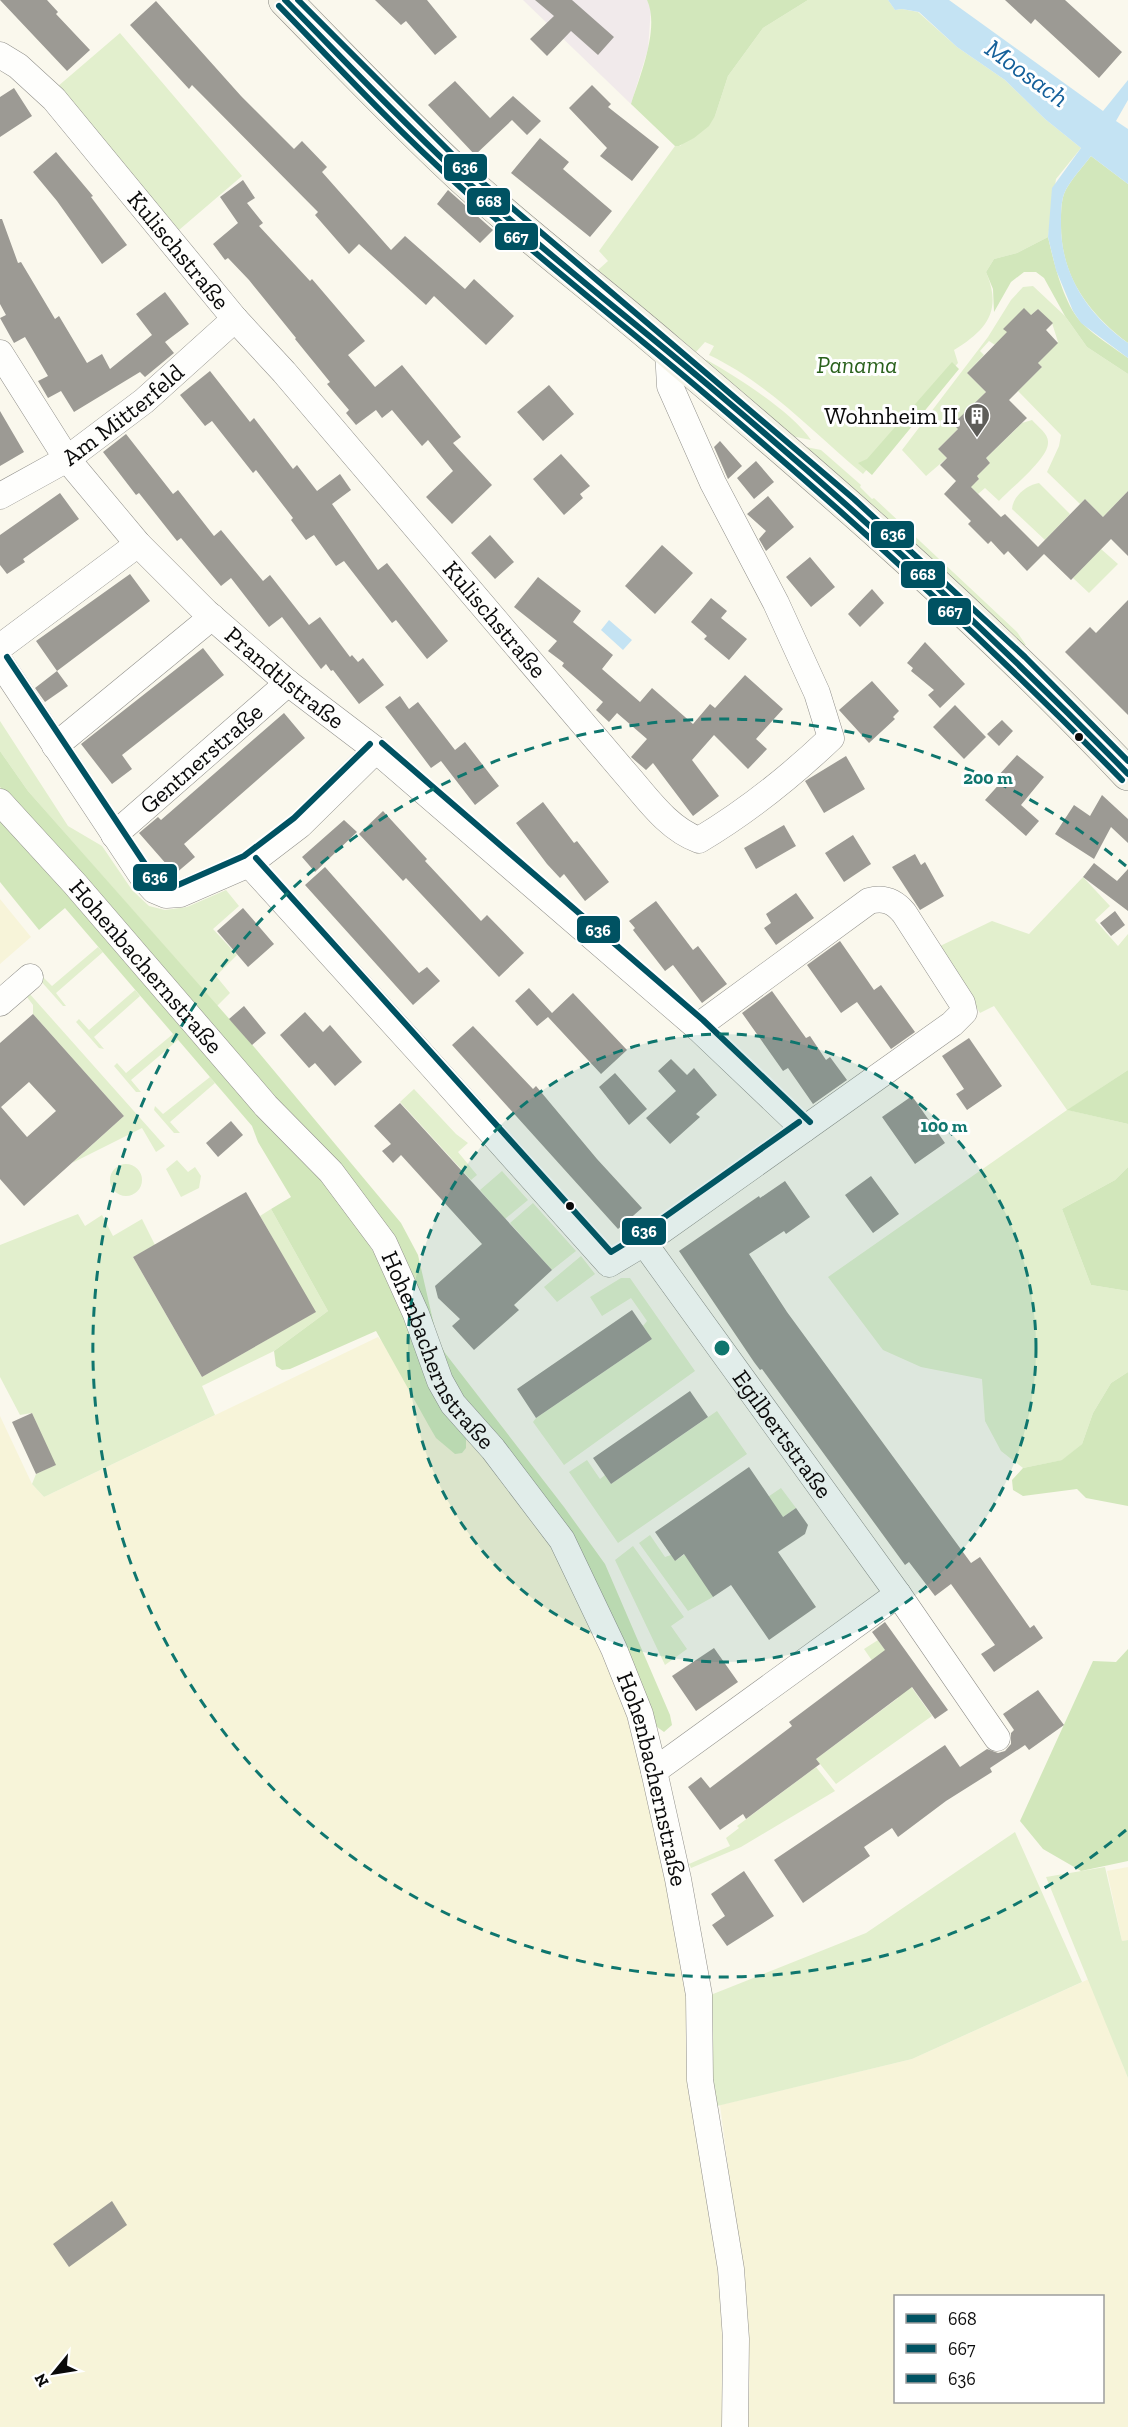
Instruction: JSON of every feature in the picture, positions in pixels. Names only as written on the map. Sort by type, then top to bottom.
[{"type":"main road","points":[[285,0],[467,181],[854,508],[1068,709],[1128,774]]},
{"type":"street","name":"Kulischstraße","points":[[0,55],[18,66],[54,99],[235,319],[284,372],[643,793],[672,825],[687,836],[699,840],[733,818],[809,759],[831,738],[817,693],[776,603],[713,483],[670,386],[668,350]]},
{"type":"street","name":"Am Mitterfeld","points":[[0,496],[67,459],[144,401],[235,319]]},
{"type":"street","name":"Prandtlstraße","points":[[0,353],[67,459],[138,544],[212,617],[288,683],[376,750],[697,1027],[804,1129]]},
{"type":"street","points":[[0,647],[138,544]]},
{"type":"street","points":[[55,746],[212,617]]},
{"type":"street","points":[[0,662],[144,879],[154,890],[166,895],[180,894],[249,864],[300,825],[376,750]]},
{"type":"street","name":"Gentnerstraße","points":[[114,835],[288,683]]},
{"type":"street","name":"Hohenbachernstraße","points":[[0,802],[75,884],[266,1106],[331,1172],[384,1243],[416,1314],[440,1381],[453,1404],[493,1449],[562,1540],[614,1649],[640,1713],[678,1880],[699,1995],[700,2080],[731,2269],[736,2339],[735,2427]]},
{"type":"street","points":[[249,864],[609,1264],[644,1243],[952,1024],[964,1012],[962,1004],[898,905],[880,898],[869,901],[697,1027]]},
{"type":"street","points":[[0,1003],[30,976]]},
{"type":"street","name":"Egilbertstraße","points":[[644,1243],[898,1594],[997,1738]]},
{"type":"street","points":[[654,1771],[898,1594]]},
{"type":"shaded area","points":[[523,0],[647,0],[651,8],[648,49],[631,104]]},
{"type":"shaded area","points":[[0,899],[31,937],[0,964]]},
{"type":"shaded area","points":[[378,1337],[580,1556],[641,1754],[685,1968],[722,2311],[722,2427],[0,2427],[0,1416],[32,1484],[44,1497]]},
{"type":"shaded area","points":[[1128,1867],[1128,1940],[1122,1941],[1107,1871]]},
{"type":"shaded area","points":[[1089,1979],[1128,2078],[1128,2427],[745,2427],[742,2274],[720,2105],[912,2059]]},
{"type":"green space","points":[[647,0],[808,0],[763,28],[728,76],[715,116],[709,126],[694,138],[675,146],[631,104],[650,38],[650,11]]},
{"type":"green space","name":"Panama","points":[[808,0],[888,0],[895,10],[918,12],[957,47],[1005,80],[1045,119],[1081,148],[1056,179],[1048,237],[1017,253],[994,259],[986,272],[993,297],[989,317],[976,334],[954,350],[958,363],[863,474],[770,394],[731,366],[709,355],[714,346],[705,342],[696,352],[598,270],[608,261],[599,251],[675,146],[680,146],[715,116],[728,76],[763,28]]},
{"type":"green space","points":[[120,33],[242,176],[179,230],[57,87]]},
{"type":"green space","points":[[1091,156],[1128,184],[1128,343],[1113,331],[1089,305],[1079,291],[1065,259],[1061,222],[1063,197],[1069,184]]},
{"type":"green space","points":[[1048,237],[1053,259],[1070,306],[1088,329],[1128,358],[1128,374],[1087,347],[1065,316],[1044,278],[1036,272],[1024,272],[1011,282],[994,312],[993,289],[986,272],[994,259],[1017,253]]},
{"type":"green space","points":[[1033,286],[1065,316],[1087,347],[1128,374],[1128,491],[1103,517],[1085,499],[1080,504],[1047,472],[1059,446],[1061,435],[1018,391],[1042,367],[1038,363],[1058,342],[1052,323],[1038,309],[995,345],[989,341],[980,351],[984,355],[967,373],[986,392],[954,424],[958,429],[938,449],[947,458],[926,476],[902,450],[988,337],[1011,300],[1023,287]]},
{"type":"green space","points":[[707,360],[778,407],[811,440],[786,435],[704,361]]},
{"type":"green space","points":[[952,362],[959,369],[872,475],[858,463],[867,459]]},
{"type":"green space","points":[[1032,420],[1048,440],[1042,457],[999,501],[985,488],[978,494],[968,484],[975,483],[979,479],[977,476],[990,463],[986,458],[1022,423]]},
{"type":"green space","points":[[791,444],[821,450],[1017,632],[1026,645],[1022,645]]},
{"type":"green space","points":[[1039,483],[1070,514],[1045,540],[1012,509],[1021,492]]},
{"type":"green space","points":[[1101,549],[1118,564],[1089,593],[1073,578]]},
{"type":"green space","points":[[0,721],[68,826],[102,846],[132,890],[149,906],[165,910],[187,907],[226,890],[239,906],[213,929],[237,955],[216,976],[230,993],[217,1006],[28,791],[0,751]]},
{"type":"green space","points":[[0,751],[28,791],[255,1048],[401,1223],[418,1255],[437,1338],[445,1353],[605,1564],[670,1715],[672,1725],[664,1732],[653,1724],[638,1681],[462,1403],[413,1281],[0,787]]},
{"type":"green space","points":[[0,821],[13,832],[321,1178],[365,1238],[382,1266],[466,1437],[466,1448],[462,1453],[455,1454],[436,1438],[376,1331],[290,1369],[282,1370],[276,1366],[274,1351],[328,1311],[271,1209],[291,1197],[258,1142],[252,1126],[65,908],[39,930],[0,882]]},
{"type":"green space","points":[[1083,877],[1110,906],[1095,920],[1118,946],[1128,934],[1128,1070],[1068,1110],[1128,1124],[1128,1167],[1115,1180],[1062,1209],[1091,1285],[1128,1291],[1128,1372],[1111,1383],[1093,1413],[1082,1444],[1063,1460],[1023,1468],[1001,1451],[985,1421],[982,1379],[921,1367],[883,1350],[828,1277],[1067,1110],[994,1006],[980,1013],[938,947],[992,921],[1029,934]]},
{"type":"green space","points":[[98,947],[103,952],[56,993],[66,1006],[63,1006],[39,979],[43,977],[52,986]]},
{"type":"green space","points":[[135,990],[140,996],[94,1037],[104,1049],[99,1048],[76,1022],[79,1019],[89,1030]]},
{"type":"green space","points":[[28,992],[165,1146],[156,1152],[142,1128],[72,1163],[124,1116],[33,1014],[33,1005],[24,993]]},
{"type":"green space","points":[[173,1034],[178,1040],[131,1080],[141,1092],[136,1092],[114,1066],[117,1063],[126,1073]]},
{"type":"green space","points":[[1128,1070],[1128,1124],[1067,1110]]},
{"type":"green space","points":[[210,1077],[215,1083],[170,1122],[180,1133],[174,1133],[154,1110],[155,1106],[163,1114]]},
{"type":"green space","points":[[414,1089],[456,1134],[468,1143],[458,1152],[477,1175],[471,1180],[400,1102]]},
{"type":"green space","points":[[177,1160],[188,1172],[195,1167],[201,1176],[199,1188],[181,1197],[166,1169]]},
{"type":"green space","points":[[126,1164],[138,1168],[142,1180],[138,1192],[126,1196],[114,1192],[110,1180],[114,1168]]},
{"type":"green space","points":[[1128,1167],[1128,1291],[1091,1285],[1062,1209],[1115,1180]]},
{"type":"green space","points":[[502,1171],[528,1200],[505,1219],[480,1190]]},
{"type":"green space","points":[[533,1203],[576,1251],[552,1270],[510,1223]]},
{"type":"green space","points":[[271,1209],[328,1311],[274,1351],[202,1386],[215,1415],[44,1497],[32,1484],[36,1474],[55,1465],[32,1413],[20,1415],[0,1377],[0,1245],[78,1214],[85,1226],[102,1215],[113,1236],[142,1219],[155,1245],[133,1257],[202,1377],[315,1312],[260,1216]]},
{"type":"green space","points":[[581,1256],[595,1274],[557,1302],[544,1287]]},
{"type":"green space","points":[[621,1278],[630,1278],[695,1371],[564,1465],[533,1422],[652,1339],[643,1326],[647,1321],[631,1298],[602,1316],[590,1297]]},
{"type":"green space","points":[[1128,1372],[1128,1506],[1086,1498],[1077,1489],[1023,1496],[1013,1490],[1012,1480],[1023,1468],[1062,1460],[1082,1444],[1093,1413],[1111,1383]]},
{"type":"green space","points":[[717,1411],[747,1454],[618,1543],[569,1472],[587,1460],[600,1479],[605,1475],[611,1484]]},
{"type":"green space","points":[[781,1488],[796,1508],[699,1575],[713,1597],[688,1611],[639,1543],[650,1535],[665,1557],[671,1555],[675,1561]]},
{"type":"green space","points":[[633,1546],[684,1617],[671,1626],[687,1649],[665,1665],[615,1560]]},
{"type":"green space","points":[[878,1640],[932,1716],[836,1784],[816,1759],[898,1698],[864,1649]]},
{"type":"green space","points":[[1128,1649],[1128,1861],[1081,1871],[1043,1849],[1020,1821],[1093,1661],[1116,1662]]},
{"type":"green space","points":[[816,1767],[835,1791],[741,1847],[691,1868],[689,1864],[730,1846],[726,1838],[739,1828],[737,1826]]},
{"type":"green space","points":[[1015,1832],[1082,1982],[912,2059],[717,2106],[712,2079],[708,1996],[866,1933]]},
{"type":"green space","points":[[1105,1867],[1122,1941],[1128,1940],[1128,2078],[1046,1877]]},
{"type":"water","name":"Moosach","points":[[888,0],[949,0],[1103,111],[1128,80],[1128,100],[1116,121],[1128,129],[1128,184],[1091,156],[1066,189],[1061,222],[1065,258],[1071,275],[1079,291],[1100,319],[1128,343],[1128,358],[1081,323],[1073,311],[1056,270],[1048,237],[1052,188],[1081,148],[1045,119],[1005,80],[957,47],[919,12],[895,10]]},
{"type":"water","points":[[609,620],[632,640],[623,650],[601,630]]},
{"type":"building","points":[[0,0],[47,0],[58,12],[56,14],[90,50],[67,71]]},
{"type":"building","points":[[375,0],[427,0],[457,37],[435,55],[406,21],[401,25]]},
{"type":"building","points":[[535,0],[572,0],[614,37],[598,55],[571,31],[547,56],[530,39],[554,16]]},
{"type":"building","points":[[1005,0],[1065,0],[1122,52],[1099,78],[1035,19],[1031,24]]},
{"type":"building","points":[[156,1],[241,96],[294,149],[302,141],[327,167],[322,172],[391,250],[405,236],[465,289],[474,279],[514,316],[486,345],[434,296],[426,305],[359,244],[349,254],[315,215],[318,212],[192,85],[189,89],[130,25]]},
{"type":"building","points":[[455,81],[490,118],[513,96],[541,121],[527,135],[512,120],[475,155],[428,105]]},
{"type":"building","points":[[592,85],[611,104],[608,107],[659,147],[632,181],[600,156],[607,148],[569,108]]},
{"type":"building","points":[[14,88],[32,116],[0,137],[0,97]]},
{"type":"building","points":[[540,138],[569,162],[563,169],[612,211],[590,237],[511,173]]},
{"type":"building","points":[[56,152],[93,196],[91,197],[127,245],[102,264],[57,201],[33,172]]},
{"type":"building","points":[[243,180],[255,198],[247,203],[263,223],[259,226],[310,281],[312,279],[365,341],[348,355],[375,387],[402,365],[461,437],[453,443],[492,485],[452,524],[426,497],[453,471],[428,440],[422,446],[392,410],[382,418],[376,410],[356,425],[346,413],[349,410],[327,384],[330,382],[296,338],[249,280],[228,258],[225,260],[213,244],[238,223],[220,197]]},
{"type":"building","points":[[448,190],[493,230],[480,243],[437,204]]},
{"type":"building","points":[[0,219],[2,219],[18,263],[21,262],[55,319],[59,316],[87,363],[102,354],[110,369],[152,335],[136,314],[165,292],[189,324],[165,342],[174,353],[145,377],[140,372],[74,412],[61,391],[48,398],[38,381],[48,376],[25,337],[14,343],[0,318],[6,315],[0,304]]},
{"type":"building","name":"Wohnheim II","points":[[1024,308],[1031,315],[1038,309],[1053,323],[1046,330],[1058,343],[1038,363],[1042,367],[1009,400],[1027,418],[986,458],[990,463],[977,476],[979,479],[971,487],[1001,517],[1005,514],[1038,547],[1085,499],[1103,517],[1128,491],[1128,556],[1111,539],[1071,580],[1044,554],[1027,571],[1008,551],[1004,555],[991,541],[988,544],[968,524],[971,521],[944,494],[956,481],[940,465],[947,458],[938,449],[958,429],[953,424],[986,392],[967,373],[1007,332],[1003,329]]},
{"type":"building","points":[[210,371],[250,422],[254,418],[293,469],[297,465],[317,491],[340,474],[351,490],[332,504],[378,570],[387,563],[448,641],[427,659],[396,620],[392,623],[344,561],[336,566],[314,535],[306,540],[291,520],[293,518],[256,470],[253,473],[212,421],[205,426],[180,395]]},
{"type":"building","points":[[549,385],[574,414],[543,441],[517,412]]},
{"type":"building","points":[[0,411],[24,452],[0,466]]},
{"type":"building","points":[[126,434],[173,494],[178,490],[214,536],[221,530],[263,581],[270,575],[309,625],[320,617],[350,657],[352,655],[358,662],[363,658],[384,685],[359,704],[333,670],[331,671],[326,664],[321,669],[282,617],[269,627],[231,578],[221,586],[181,538],[177,541],[139,493],[136,495],[103,452]]},
{"type":"building","points":[[720,441],[742,466],[728,479],[714,447]]},
{"type":"building","points":[[561,454],[590,486],[580,494],[583,498],[564,515],[533,479]]},
{"type":"building","points":[[756,461],[774,482],[754,499],[737,478]]},
{"type":"building","points":[[60,493],[79,519],[23,559],[25,562],[7,574],[0,565],[0,535]]},
{"type":"building","points":[[768,496],[794,527],[766,551],[759,539],[766,531],[747,514]]},
{"type":"building","points":[[490,535],[514,562],[495,579],[471,553]]},
{"type":"building","points":[[662,545],[693,573],[655,614],[625,586]]},
{"type":"building","points":[[810,557],[835,587],[811,607],[786,577]]},
{"type":"building","points":[[130,574],[150,601],[57,671],[36,641]]},
{"type":"building","points":[[538,577],[581,611],[573,622],[613,655],[602,669],[640,702],[652,688],[693,724],[710,704],[715,708],[745,675],[783,709],[756,739],[767,749],[748,769],[714,735],[692,760],[719,796],[693,816],[653,763],[646,770],[631,757],[647,739],[617,713],[609,722],[596,710],[603,702],[562,666],[564,663],[548,651],[557,641],[514,607]]},
{"type":"building","points":[[872,589],[884,603],[860,627],[848,614]]},
{"type":"building","points":[[711,598],[727,611],[721,618],[747,639],[729,660],[704,639],[707,636],[691,622]]},
{"type":"building","points":[[1128,600],[1128,715],[1065,652],[1090,627],[1096,633]]},
{"type":"building","points":[[925,642],[965,684],[940,708],[928,695],[934,690],[911,671],[913,668],[907,663]]},
{"type":"building","points":[[203,648],[224,675],[122,755],[132,769],[112,784],[81,744]]},
{"type":"building","points":[[57,671],[68,686],[45,702],[35,688]]},
{"type":"building","points":[[872,681],[899,711],[893,717],[895,719],[869,743],[839,710]]},
{"type":"building","points":[[400,696],[409,709],[418,702],[455,750],[465,742],[499,786],[475,805],[441,761],[431,768],[385,707]]},
{"type":"building","points":[[955,705],[986,737],[964,759],[933,727]]},
{"type":"building","points":[[284,713],[305,738],[184,844],[195,857],[175,874],[139,833],[158,817],[161,820]]},
{"type":"building","points":[[1002,720],[1013,731],[999,746],[987,734]]},
{"type":"building","points":[[1017,755],[1044,777],[1021,805],[1039,821],[1026,836],[985,800],[1003,780],[998,776]]},
{"type":"building","points":[[846,756],[865,789],[824,813],[805,781]]},
{"type":"building","points":[[1102,795],[1128,819],[1128,843],[1111,827],[1094,859],[1055,834],[1074,805],[1090,816]]},
{"type":"building","points":[[543,802],[574,843],[577,841],[609,882],[585,901],[564,874],[560,878],[547,864],[516,823]]},
{"type":"building","points":[[383,811],[427,859],[425,861],[481,921],[487,915],[524,953],[499,977],[406,878],[403,881],[359,834]]},
{"type":"building","points":[[344,820],[357,832],[315,872],[302,857]]},
{"type":"building","points":[[784,825],[796,846],[756,869],[744,848]]},
{"type":"building","points":[[853,835],[871,864],[844,882],[825,853]]},
{"type":"building","points":[[915,854],[921,865],[925,862],[944,896],[920,910],[892,867]]},
{"type":"building","points":[[1094,863],[1117,881],[1128,869],[1128,911],[1083,877]]},
{"type":"building","points":[[325,867],[419,973],[427,967],[440,981],[413,1005],[305,885]]},
{"type":"building","points":[[796,893],[814,918],[776,945],[764,928],[771,923],[766,914]]},
{"type":"building","points":[[656,901],[693,950],[698,946],[727,984],[702,1003],[673,965],[665,971],[633,930],[635,928],[629,921]]},
{"type":"building","points":[[243,908],[274,944],[248,967],[217,931]]},
{"type":"building","points":[[1115,911],[1125,925],[1111,936],[1100,923]]},
{"type":"building","points":[[840,941],[874,990],[881,985],[915,1032],[891,1049],[857,1002],[841,1013],[807,965]]},
{"type":"building","points":[[529,988],[552,1013],[573,993],[627,1050],[601,1074],[548,1017],[537,1026],[515,1001]]},
{"type":"building","points":[[772,991],[806,1038],[810,1036],[826,1060],[830,1057],[847,1080],[813,1104],[788,1068],[783,1071],[742,1013]]},
{"type":"building","points":[[244,1006],[266,1033],[252,1045],[229,1019]]},
{"type":"building","points":[[305,1012],[323,1032],[330,1025],[362,1062],[335,1086],[315,1063],[309,1068],[280,1035]]},
{"type":"building","points":[[33,1014],[124,1116],[24,1206],[0,1179],[0,1043]],"holes":[[[29,1082],[56,1111],[27,1137],[1,1107]]]},
{"type":"building","points":[[473,1026],[533,1089],[536,1086],[597,1159],[642,1208],[618,1229],[452,1045]]},
{"type":"building","points":[[969,1038],[1002,1086],[967,1110],[956,1094],[964,1089],[942,1056]]},
{"type":"building","points":[[671,1059],[687,1075],[694,1068],[717,1095],[696,1114],[700,1117],[670,1144],[646,1118],[676,1091],[658,1071]]},
{"type":"building","points":[[615,1073],[647,1109],[629,1125],[599,1087]]},
{"type":"building","points":[[912,1096],[945,1143],[915,1164],[882,1117]]},
{"type":"building","points":[[400,1103],[552,1270],[514,1305],[519,1310],[474,1350],[452,1326],[460,1319],[438,1298],[435,1286],[482,1244],[401,1155],[393,1163],[382,1151],[391,1144],[374,1126]]},
{"type":"building","points":[[231,1121],[243,1135],[218,1157],[206,1143]]},
{"type":"building","points":[[871,1176],[899,1214],[873,1233],[845,1195]]},
{"type":"building","points":[[785,1181],[810,1217],[786,1234],[784,1231],[749,1254],[787,1312],[971,1563],[980,1557],[1030,1628],[1034,1625],[1043,1638],[994,1672],[981,1654],[995,1645],[951,1584],[935,1596],[909,1562],[905,1565],[762,1369],[760,1370],[754,1362],[679,1251],[759,1196],[760,1198]]},
{"type":"building","points":[[246,1192],[316,1312],[202,1377],[133,1257]]},
{"type":"building","points":[[632,1310],[652,1339],[536,1418],[517,1389]]},
{"type":"building","points":[[690,1391],[708,1417],[611,1484],[593,1458]]},
{"type":"building","points":[[32,1413],[56,1465],[36,1474],[12,1422]]},
{"type":"building","points":[[749,1467],[783,1517],[796,1508],[808,1525],[805,1534],[778,1552],[816,1607],[769,1640],[731,1585],[713,1597],[684,1554],[675,1561],[655,1532]]},
{"type":"building","points":[[885,1622],[948,1710],[935,1719],[912,1687],[816,1759],[820,1764],[746,1819],[743,1814],[720,1830],[688,1787],[701,1777],[710,1788],[792,1726],[789,1722],[885,1650],[872,1632]]},
{"type":"building","points":[[714,1648],[738,1682],[696,1711],[672,1676]]},
{"type":"building","points":[[1038,1690],[1064,1725],[1029,1750],[1025,1745],[990,1768],[992,1772],[946,1801],[898,1837],[892,1828],[864,1847],[870,1856],[803,1903],[774,1860],[945,1745],[960,1767],[987,1749],[998,1753],[1005,1751],[1011,1744],[1011,1733],[1014,1730],[1003,1714]]},
{"type":"building","points":[[744,1871],[774,1916],[727,1946],[712,1925],[725,1916],[711,1894]]},
{"type":"building","points":[[112,2201],[127,2225],[69,2267],[53,2244]]},
{"type":"transit line","name":"668","points":[[285,0],[464,179],[831,491],[982,630],[1128,774]]},
{"type":"transit line","name":"636","points":[[298,0],[470,172],[854,499],[1025,657],[1128,761]]},
{"type":"transit line","name":"667","points":[[279,6],[389,119],[458,185],[758,439],[865,533],[1021,679],[1122,780]]},
{"type":"transit line","name":"636","points":[[7,657],[151,873],[160,881],[170,885],[178,885],[244,856],[294,818],[370,744]]},
{"type":"transit line","name":"636","points":[[382,743],[703,1020],[810,1122]]},
{"type":"transit line","name":"636","points":[[256,858],[611,1252],[639,1235],[799,1122]]},
{"type":"place","name":"Wohnheim II","points":[[977,439]]}]
